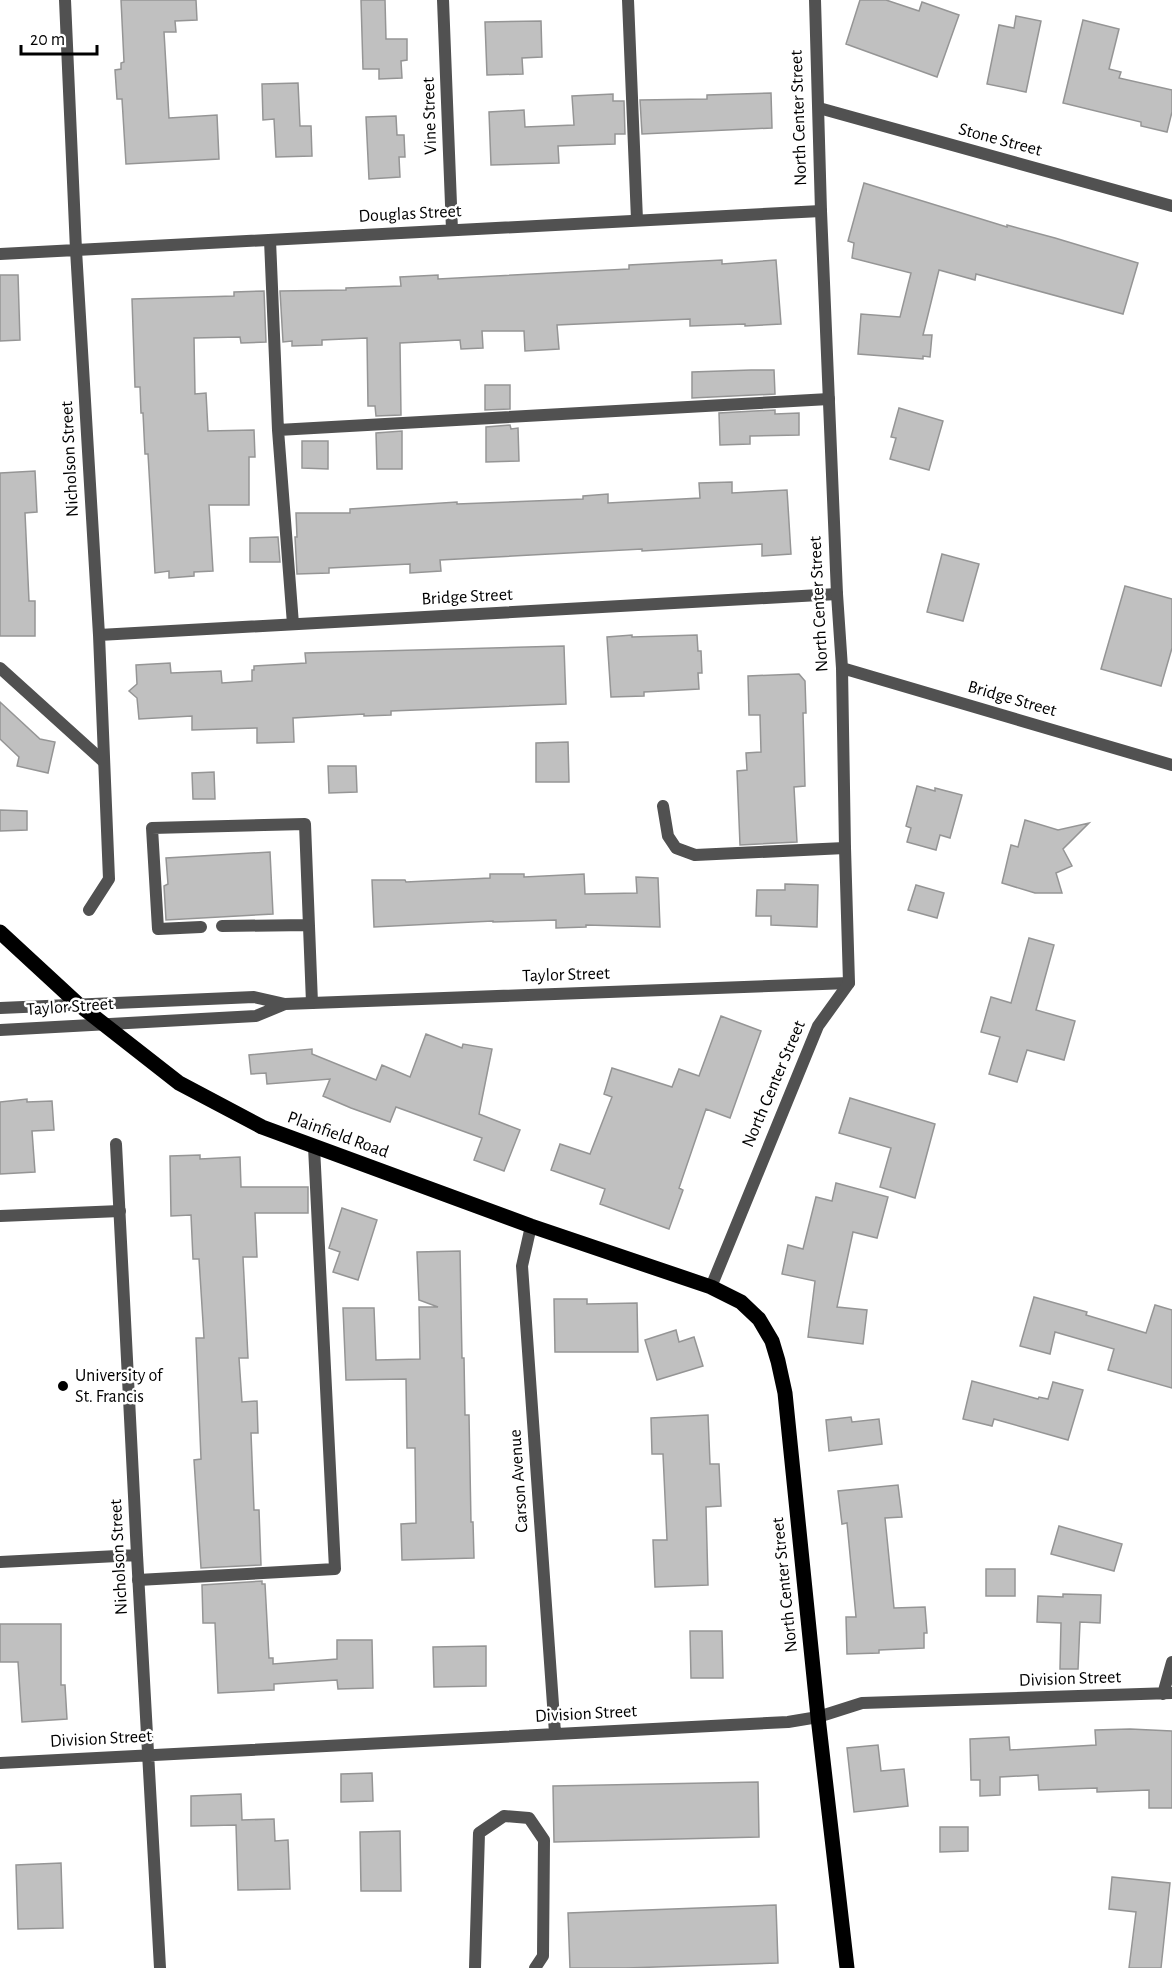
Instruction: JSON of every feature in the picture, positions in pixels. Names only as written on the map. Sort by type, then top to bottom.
[{"type":"main road","name":"Plainfield Road","points":[[0,932],[78,1004],[179,1083],[262,1127],[531,1226],[711,1287]]},
{"type":"main road","name":"North Center Street","points":[[711,1287],[741,1302],[759,1319],[772,1341],[785,1393],[818,1717],[847,1968]]},
{"type":"street","name":"Nicholson Street","points":[[65,0],[76,250],[99,635],[109,879],[88,910]]},
{"type":"street","name":"Vine Street","points":[[443,0],[452,230]]},
{"type":"street","points":[[628,0],[638,220]]},
{"type":"street","name":"North Center Street","points":[[711,1287],[818,1026],[849,983],[842,668],[821,210],[815,0]]},
{"type":"street","name":"Stone Street","points":[[819,108],[1172,206]]},
{"type":"street","name":"Douglas Street","points":[[0,254],[821,210]]},
{"type":"street","points":[[270,240],[278,430],[292,624]]},
{"type":"street","points":[[278,430],[829,399]]},
{"type":"street","name":"Bridge Street","points":[[99,635],[837,594]]},
{"type":"street","points":[[0,668],[104,762]]},
{"type":"street","name":"Bridge Street","points":[[842,668],[1172,765]]},
{"type":"street","points":[[663,806],[668,836],[676,848],[695,855],[845,848]]},
{"type":"street","points":[[201,927],[158,929],[152,828],[305,824],[312,1003]]},
{"type":"street","points":[[222,927],[309,925]]},
{"type":"street","name":"Taylor Street","points":[[0,1008],[254,996],[285,1004],[849,983]]},
{"type":"street","name":"Taylor Street","points":[[0,1030],[256,1016],[285,1004]]},
{"type":"street","name":"Nicholson Street","points":[[116,1144],[160,1968]]},
{"type":"street","points":[[138,1580],[335,1569],[314,1147]]},
{"type":"street","points":[[0,1216],[120,1211]]},
{"type":"street","name":"Carson Avenue","points":[[531,1226],[522,1266],[555,1733]]},
{"type":"street","points":[[0,1562],[137,1555]]},
{"type":"street","points":[[1168,1694],[1172,1662]]},
{"type":"street","name":"Division Street","points":[[0,1763],[788,1722],[818,1717],[862,1703],[1168,1694]]},
{"type":"street","points":[[475,1968],[479,1833],[504,1816],[529,1818],[544,1840],[543,1956],[535,1968]]},
{"type":"building","points":[[121,0],[196,0],[197,20],[175,21],[176,32],[164,32],[169,118],[217,115],[219,159],[126,164],[122,99],[117,99],[115,70],[121,69],[121,63],[124,62]]},
{"type":"building","points":[[361,0],[385,0],[386,39],[407,39],[407,60],[401,61],[402,78],[379,79],[379,69],[363,69]]},
{"type":"building","points":[[860,0],[886,0],[919,11],[922,2],[959,15],[937,77],[846,44]]},
{"type":"building","points":[[1016,16],[1041,21],[1026,92],[987,84],[999,25],[1014,28]]},
{"type":"building","points":[[1083,20],[1119,29],[1109,69],[1121,72],[1119,78],[1172,90],[1172,112],[1167,132],[1141,126],[1141,122],[1063,103]]},
{"type":"building","points":[[541,21],[542,57],[522,58],[523,74],[487,75],[485,22]]},
{"type":"building","points":[[298,83],[300,126],[311,126],[312,156],[276,157],[274,119],[263,120],[262,84]]},
{"type":"building","points":[[771,93],[772,128],[642,134],[640,100],[707,99],[707,95]]},
{"type":"building","points":[[613,94],[613,101],[624,101],[625,134],[615,134],[615,144],[558,146],[559,163],[491,165],[489,112],[524,110],[525,127],[574,125],[572,96]]},
{"type":"building","points":[[396,116],[397,135],[404,135],[405,157],[399,157],[400,177],[369,179],[366,117]]},
{"type":"building","points":[[864,183],[1007,227],[1007,225],[1055,238],[1138,263],[1123,314],[976,274],[975,280],[939,270],[923,335],[932,335],[930,357],[923,356],[923,359],[858,354],[861,314],[900,317],[911,273],[852,258],[854,243],[848,241]]},
{"type":"building","points":[[722,260],[722,264],[776,260],[781,324],[690,326],[690,319],[557,325],[559,349],[525,351],[524,331],[482,331],[483,348],[461,349],[460,340],[400,343],[401,415],[376,416],[375,406],[368,406],[367,338],[322,340],[322,345],[292,346],[292,341],[283,342],[280,291],[401,286],[400,277],[438,275],[438,279],[629,269],[629,265]]},
{"type":"building","points":[[0,275],[18,275],[20,340],[0,341]]},
{"type":"building","points":[[264,291],[266,342],[241,343],[240,337],[194,338],[195,394],[206,393],[208,431],[254,430],[255,457],[249,457],[249,505],[209,505],[213,571],[194,572],[194,576],[169,578],[169,571],[155,573],[148,454],[145,454],[140,387],[135,387],[132,299],[234,296],[234,292]]},
{"type":"building","points":[[774,370],[775,394],[692,398],[692,372]]},
{"type":"building","points":[[485,385],[510,385],[510,409],[485,410]]},
{"type":"building","points":[[899,408],[943,421],[929,470],[890,459],[896,438],[891,437]]},
{"type":"building","points":[[775,410],[775,414],[799,413],[799,435],[750,436],[750,444],[720,445],[719,413]]},
{"type":"building","points":[[510,425],[511,429],[518,428],[519,461],[486,462],[486,427]]},
{"type":"building","points":[[402,431],[402,469],[377,469],[376,433]]},
{"type":"building","points":[[302,441],[328,441],[328,469],[302,468]]},
{"type":"building","points":[[35,471],[37,512],[25,513],[29,601],[35,601],[35,636],[0,636],[0,473]]},
{"type":"building","points":[[732,482],[732,493],[787,490],[791,554],[762,556],[762,544],[440,560],[441,571],[410,573],[410,564],[329,568],[329,573],[297,574],[296,513],[350,513],[350,509],[457,502],[457,504],[583,499],[583,496],[608,494],[608,503],[700,498],[699,483]]},
{"type":"building","points":[[278,537],[280,562],[250,562],[250,538]]},
{"type":"building","points":[[942,554],[979,564],[963,621],[927,612]]},
{"type":"building","points":[[1125,586],[1172,599],[1172,648],[1161,686],[1101,669]]},
{"type":"building","points":[[632,635],[632,637],[697,635],[698,651],[701,651],[702,673],[698,673],[699,689],[644,692],[644,696],[611,697],[607,637]]},
{"type":"building","points":[[564,646],[566,704],[391,711],[391,715],[364,716],[364,714],[293,718],[294,742],[257,743],[257,728],[192,730],[192,716],[139,719],[137,698],[129,691],[137,684],[136,665],[170,663],[171,673],[221,671],[222,683],[252,681],[254,666],[306,663],[305,653]]},
{"type":"building","points":[[799,674],[805,681],[806,713],[803,713],[805,786],[794,787],[797,842],[740,845],[737,771],[747,770],[746,753],[761,752],[760,715],[749,715],[748,676]]},
{"type":"building","points":[[0,702],[40,739],[55,742],[48,773],[17,766],[19,757],[0,739]]},
{"type":"building","points":[[568,742],[569,782],[536,782],[536,743]]},
{"type":"building","points":[[328,766],[356,766],[357,792],[329,793]]},
{"type":"building","points":[[214,772],[215,799],[193,799],[192,773]]},
{"type":"building","points":[[917,786],[962,795],[950,838],[940,835],[936,850],[907,842],[911,828],[906,826]]},
{"type":"building","points":[[0,810],[27,811],[27,830],[0,831]]},
{"type":"building","points":[[1025,820],[1058,830],[1089,823],[1063,849],[1072,866],[1056,873],[1062,893],[1035,893],[1002,883],[1011,845],[1018,847]]},
{"type":"building","points":[[270,852],[273,914],[166,920],[164,886],[168,884],[166,858]]},
{"type":"building","points":[[490,874],[524,874],[524,877],[584,874],[585,894],[637,893],[636,877],[658,878],[660,927],[586,925],[586,927],[556,928],[556,920],[374,927],[372,880],[405,880],[406,882],[490,878]]},
{"type":"building","points":[[785,884],[818,885],[817,927],[771,925],[771,916],[756,916],[757,890],[785,890]]},
{"type":"building","points":[[916,885],[944,893],[937,918],[908,910]]},
{"type":"building","points":[[1029,938],[1054,945],[1036,1010],[1075,1021],[1064,1060],[1027,1050],[1017,1082],[989,1074],[1000,1037],[981,1032],[991,997],[1011,1003]]},
{"type":"building","points":[[721,1016],[761,1031],[730,1118],[706,1109],[679,1188],[683,1190],[669,1229],[600,1204],[605,1189],[551,1170],[560,1144],[590,1154],[612,1097],[604,1094],[612,1068],[672,1087],[679,1069],[699,1076]]},
{"type":"building","points":[[426,1034],[462,1048],[463,1044],[492,1049],[479,1114],[520,1130],[504,1171],[474,1160],[482,1138],[396,1107],[390,1122],[351,1108],[323,1096],[330,1079],[267,1084],[266,1073],[251,1074],[249,1055],[312,1049],[312,1054],[376,1080],[382,1065],[410,1077]]},
{"type":"building","points":[[850,1098],[935,1124],[915,1198],[880,1187],[891,1148],[839,1133]]},
{"type":"building","points":[[27,1099],[27,1102],[52,1101],[54,1130],[32,1131],[35,1172],[0,1174],[0,1102]]},
{"type":"building","points":[[200,1155],[200,1159],[240,1157],[241,1187],[308,1187],[308,1213],[255,1213],[257,1257],[243,1257],[248,1358],[239,1358],[242,1402],[257,1401],[258,1433],[251,1433],[254,1510],[259,1510],[261,1565],[201,1568],[194,1460],[201,1459],[196,1338],[204,1338],[199,1259],[193,1259],[191,1215],[171,1216],[170,1156]]},
{"type":"building","points":[[836,1183],[888,1197],[877,1238],[853,1232],[837,1307],[867,1310],[863,1344],[808,1337],[815,1281],[782,1274],[788,1245],[803,1249],[816,1197],[832,1201]]},
{"type":"building","points":[[342,1208],[377,1220],[358,1280],[333,1272],[340,1252],[329,1248]]},
{"type":"building","points":[[460,1251],[462,1358],[464,1358],[465,1415],[469,1415],[474,1558],[402,1560],[401,1524],[416,1523],[415,1448],[407,1448],[406,1379],[346,1380],[343,1308],[374,1308],[376,1360],[420,1359],[419,1307],[438,1307],[419,1300],[417,1252]]},
{"type":"building","points":[[1034,1297],[1087,1312],[1086,1315],[1146,1333],[1155,1305],[1172,1310],[1172,1388],[1108,1370],[1114,1349],[1055,1332],[1050,1354],[1020,1346]]},
{"type":"building","points":[[554,1299],[587,1299],[587,1304],[637,1303],[638,1352],[555,1352]]},
{"type":"building","points":[[676,1330],[679,1342],[694,1337],[703,1366],[657,1380],[645,1340]]},
{"type":"building","points":[[972,1381],[1038,1399],[1039,1397],[1048,1399],[1053,1382],[1083,1390],[1068,1440],[994,1419],[992,1426],[963,1419]]},
{"type":"building","points":[[708,1415],[710,1464],[719,1464],[721,1506],[706,1507],[708,1585],[655,1587],[653,1540],[667,1540],[663,1454],[652,1454],[651,1418]]},
{"type":"building","points":[[851,1417],[852,1422],[879,1419],[882,1444],[829,1451],[826,1420]]},
{"type":"building","points":[[898,1485],[902,1517],[885,1518],[894,1608],[925,1607],[927,1633],[924,1633],[924,1648],[847,1654],[846,1617],[856,1617],[847,1523],[842,1524],[838,1491]]},
{"type":"building","points":[[1059,1526],[1122,1544],[1114,1571],[1051,1554]]},
{"type":"building","points":[[986,1569],[1015,1569],[1015,1596],[986,1596]]},
{"type":"building","points":[[262,1581],[262,1584],[265,1584],[269,1658],[273,1658],[273,1664],[337,1659],[337,1640],[372,1640],[373,1688],[338,1689],[337,1680],[274,1684],[274,1690],[218,1693],[215,1623],[203,1623],[202,1585]]},
{"type":"building","points":[[1063,1594],[1101,1595],[1100,1623],[1080,1622],[1078,1669],[1060,1669],[1061,1623],[1037,1622],[1038,1596],[1063,1597]]},
{"type":"building","points":[[0,1624],[61,1624],[61,1685],[65,1685],[67,1719],[22,1722],[18,1662],[0,1662]]},
{"type":"building","points":[[690,1631],[722,1631],[723,1678],[691,1678]]},
{"type":"building","points":[[486,1646],[486,1686],[434,1687],[433,1647]]},
{"type":"building","points":[[1095,1730],[1172,1731],[1172,1808],[1149,1808],[1149,1790],[1097,1792],[1097,1788],[1039,1790],[1038,1775],[1000,1777],[1000,1795],[980,1796],[980,1780],[971,1780],[970,1739],[1009,1737],[1010,1750],[1096,1745]]},
{"type":"building","points":[[878,1745],[881,1771],[904,1769],[908,1806],[854,1812],[847,1748]]},
{"type":"building","points":[[372,1773],[373,1801],[341,1802],[341,1774]]},
{"type":"building","points":[[758,1782],[759,1837],[554,1842],[553,1786]]},
{"type":"building","points":[[241,1794],[242,1820],[274,1819],[275,1841],[288,1840],[290,1889],[238,1890],[236,1825],[191,1826],[191,1796]]},
{"type":"building","points":[[940,1827],[968,1827],[968,1851],[940,1852]]},
{"type":"building","points":[[400,1831],[401,1891],[361,1891],[360,1832]]},
{"type":"building","points":[[61,1863],[63,1928],[18,1929],[16,1865]]},
{"type":"building","points":[[1112,1877],[1170,1883],[1161,1968],[1129,1968],[1136,1912],[1109,1909]]},
{"type":"building","points":[[776,1905],[778,1963],[570,1968],[568,1913]]},
{"type":"place","name":"University of St. Francis","points":[[63,1386]]}]
